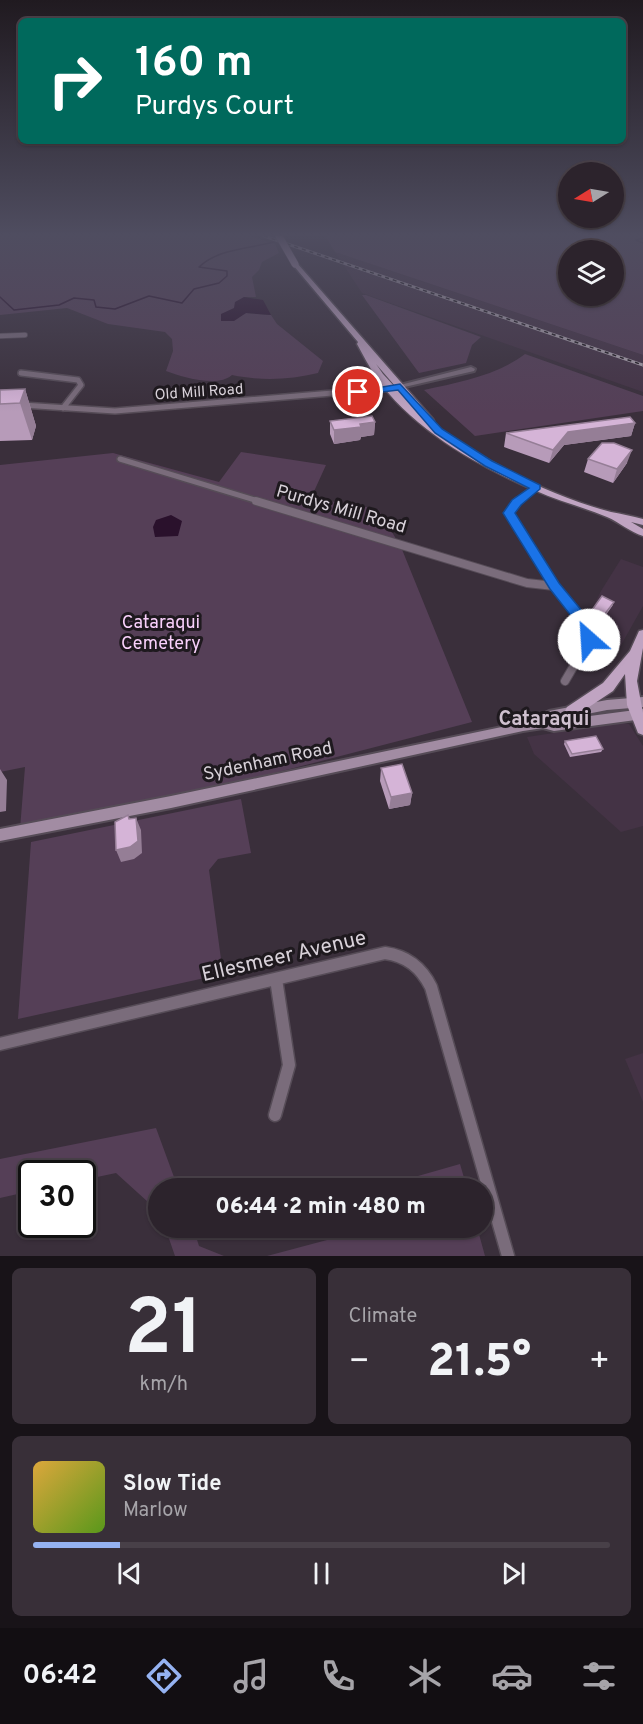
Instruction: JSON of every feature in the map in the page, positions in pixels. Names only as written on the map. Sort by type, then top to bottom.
[{"type":"main road","points":[[321,295],[434,427]]},
{"type":"main road","points":[[362,344],[369,360],[390,388],[415,415],[489,464],[536,487],[609,514],[643,522]]},
{"type":"main road","points":[[609,514],[643,533]]},
{"type":"main road","points":[[572,711],[608,687],[633,654],[643,634]]},
{"type":"main road","points":[[633,654],[638,708],[643,729]]},
{"type":"main road","name":"Sydenham Road","points":[[543,723],[549,716],[572,711],[638,708]]},
{"type":"main road","name":"Sydenham Road","points":[[0,835],[171,802],[543,723],[555,726],[638,708]]},
{"type":"street","points":[[0,336],[25,335]]},
{"type":"street","points":[[400,386],[471,369]]},
{"type":"street","points":[[21,373],[78,381],[81,385],[63,408]]},
{"type":"street","name":"Old Mill Road","points":[[10,404],[115,411],[400,386]]},
{"type":"street","name":"Purdys Mill Road","points":[[120,459],[526,583],[554,586]]},
{"type":"street","points":[[536,487],[516,502],[509,513],[554,586],[582,621],[589,640],[565,681]]},
{"type":"street","name":"Ellesmeer Avenue","points":[[0,1044],[385,953],[407,959],[421,969],[431,987],[508,1256]]},
{"type":"street","points":[[275,1115],[290,1065],[276,979]]},
{"type":"shaded area","points":[[367,295],[462,295],[643,355],[643,392]]},
{"type":"shaded area","points":[[244,297],[263,300],[271,315],[246,313],[234,321],[221,321],[221,314],[234,308],[235,302]]},
{"type":"shaded area","points":[[171,515],[182,521],[178,536],[155,537],[153,527],[156,520]]},
{"type":"shaded area","points":[[621,559],[643,567],[643,606],[620,647],[595,635],[587,620],[601,591]]},
{"type":"shaded area","points":[[621,723],[629,724],[643,746],[643,826],[621,832],[534,754],[527,737]]},
{"type":"shaded area","points":[[643,1053],[643,1102],[625,1059]]},
{"type":"green space","points":[[0,295],[256,295],[256,297],[244,297],[238,317],[246,313],[271,315],[277,324],[323,361],[318,373],[296,377],[264,379],[232,375],[218,381],[200,380],[166,371],[173,351],[172,339],[165,332],[108,324],[67,308],[0,315]]},
{"type":"green space","points":[[362,295],[481,337],[472,345],[466,363],[419,373]]},
{"type":"green space","points":[[462,295],[558,295],[558,306],[624,306],[624,295],[643,295],[643,355]]},
{"type":"green space","points":[[525,354],[643,396],[643,411],[475,436],[424,390],[490,373]]},
{"type":"green space","name":"Cataraqui Cemetery","points":[[241,452],[326,465],[311,498],[378,509],[401,547],[472,722],[178,798],[20,829],[25,767],[0,772],[0,465],[113,453],[219,482]]},
{"type":"green space","points":[[241,799],[251,853],[218,859],[209,870],[223,974],[18,1019],[31,842]]},
{"type":"green space","points":[[156,1128],[174,1178],[148,1178],[148,1202],[116,1173],[96,1177],[96,1160],[18,1160],[18,1194],[0,1198],[0,1159]]},
{"type":"green space","points":[[460,1164],[464,1178],[411,1178]]},
{"type":"green space","points":[[169,1238],[196,1238],[199,1246],[224,1256],[175,1256]]},
{"type":"green space","points":[[334,1238],[480,1238],[485,1256],[267,1256]]},
{"type":"building","points":[[25,389],[20,403],[0,404],[0,390]]},
{"type":"building","points":[[372,416],[375,422],[360,424],[361,427],[334,430],[330,421]]},
{"type":"building","points":[[630,417],[635,423],[568,432],[553,450],[506,433]]},
{"type":"building","points":[[602,443],[614,443],[632,450],[617,469],[588,459]]},
{"type":"building","points":[[602,596],[614,602],[604,615],[592,610]]},
{"type":"building","points":[[596,736],[603,749],[572,754],[565,741]]},
{"type":"building","points":[[402,764],[412,793],[391,797],[381,768]]},
{"type":"building","points":[[128,815],[129,819],[136,818],[138,841],[130,847],[116,850],[115,822]]},
{"type":"waterway","points":[[0,297],[14,310],[59,305],[74,298],[94,300],[96,307],[115,309],[149,296],[182,303],[189,295]]},
{"type":"railway","points":[[436,295],[643,365]]},
{"type":"district","name":"Cataraqui","points":[[544,720]]},
{"type":"route","points":[[358,392],[400,386],[438,431],[489,464],[536,487],[516,502],[509,513],[554,586],[582,621],[589,640]]}]
